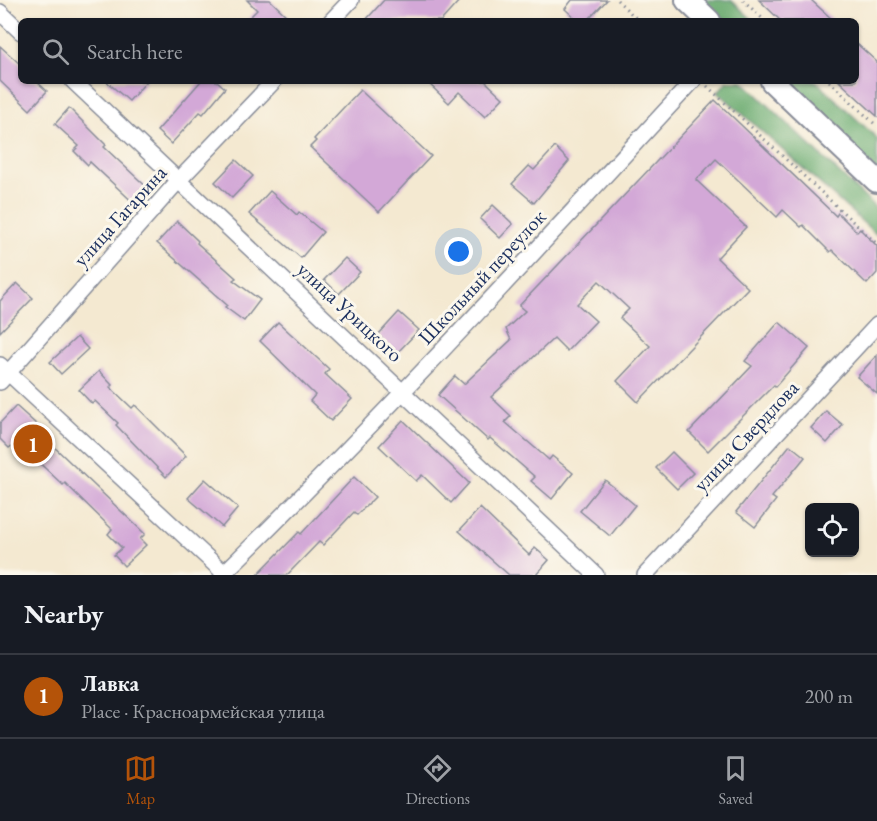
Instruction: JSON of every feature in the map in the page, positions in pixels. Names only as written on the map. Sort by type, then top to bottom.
[{"type":"main road","points":[[687,0],[706,18]]},
{"type":"main road","points":[[775,84],[877,181]]},
{"type":"street","points":[[334,18],[351,0]]},
{"type":"street","points":[[0,12],[18,29]]},
{"type":"street","name":"улица Урицкого","points":[[76,84],[596,575]]},
{"type":"street","name":"улица Гагарина","points":[[3,374],[179,180],[271,84]]},
{"type":"street","name":"Школьный переулок","points":[[223,574],[404,392],[690,84]]},
{"type":"street","name":"улица Свердлова","points":[[645,575],[877,326]]},
{"type":"street","points":[[3,374],[223,574]]},
{"type":"path","points":[[617,0],[636,18]]},
{"type":"path","points":[[743,0],[762,18]]},
{"type":"path","points":[[705,84],[877,244]]},
{"type":"path","points":[[832,84],[877,126]]},
{"type":"green space","points":[[697,0],[731,0],[751,18],[716,18]]},
{"type":"green space","points":[[725,84],[746,84],[877,209],[877,235],[718,92]]},
{"type":"green space","points":[[789,84],[819,84],[877,138],[877,172]]},
{"type":"building","points":[[247,0],[270,0],[289,18],[249,18],[257,10]]},
{"type":"building","points":[[384,0],[460,0],[444,18],[368,18]]},
{"type":"building","points":[[572,0],[607,0],[590,18],[575,18],[565,9]]},
{"type":"building","points":[[759,0],[811,0],[831,18],[778,18]]},
{"type":"building","points":[[0,46],[18,62],[18,84],[39,84],[47,91],[30,110],[0,81]]},
{"type":"building","points":[[859,46],[877,62],[877,116],[842,84],[859,84]]},
{"type":"building","points":[[109,84],[144,84],[129,101]]},
{"type":"building","points":[[198,84],[220,84],[225,88],[203,114],[200,112],[171,144],[157,131]]},
{"type":"building","points":[[429,84],[488,84],[503,98],[485,117],[459,92],[449,103]]},
{"type":"building","points":[[360,90],[431,156],[379,212],[310,147],[316,141],[314,139]]},
{"type":"building","points":[[715,100],[836,216],[838,213],[857,232],[860,229],[877,246],[877,273],[867,284],[832,250],[830,252],[803,225],[801,227],[783,210],[777,217],[716,159],[696,180],[746,227],[717,258],[748,288],[638,402],[617,381],[650,346],[620,318],[629,309],[599,281],[577,304],[596,321],[567,351],[554,338],[491,397],[511,416],[505,422],[549,460],[552,456],[573,473],[552,499],[531,481],[535,477],[490,438],[488,440],[438,395],[455,376],[464,384],[511,340],[506,329],[525,311],[519,306]]},
{"type":"building","points":[[69,108],[106,145],[104,147],[153,193],[139,208],[90,162],[88,165],[74,151],[79,146],[55,124]]},
{"type":"building","points":[[555,147],[569,161],[534,203],[512,184],[529,166],[534,170]]},
{"type":"building","points":[[236,160],[253,176],[232,198],[215,182]]},
{"type":"building","points":[[270,191],[297,215],[299,212],[323,232],[301,258],[249,214]]},
{"type":"building","points":[[493,205],[513,224],[500,238],[480,219]]},
{"type":"building","points":[[177,221],[198,241],[197,243],[236,278],[233,280],[260,300],[244,321],[225,307],[227,305],[157,243]]},
{"type":"building","points":[[345,258],[360,272],[339,294],[324,280]]},
{"type":"building","points":[[17,283],[33,298],[0,332],[0,301]]},
{"type":"building","points":[[399,312],[419,330],[397,353],[378,335]]},
{"type":"building","points":[[278,322],[329,369],[325,374],[352,399],[331,421],[310,401],[315,395],[260,341]]},
{"type":"building","points":[[779,322],[809,348],[775,387],[774,385],[708,451],[689,432],[752,366],[745,361]]},
{"type":"building","points":[[77,337],[88,349],[61,374],[50,362]]},
{"type":"building","points":[[877,355],[877,394],[857,377]]},
{"type":"building","points":[[99,371],[112,385],[110,387],[132,408],[135,405],[186,456],[166,477],[116,425],[118,423],[95,401],[92,404],[79,390]]},
{"type":"building","points":[[16,406],[36,424],[50,440],[48,441],[145,534],[140,539],[146,545],[124,566],[114,555],[122,548],[108,534],[112,529],[65,483],[63,485],[32,456],[27,460],[13,445],[9,448],[0,439],[0,423]]},
{"type":"building","points":[[826,411],[843,425],[827,443],[811,428]]},
{"type":"building","points":[[403,420],[469,483],[451,503],[422,475],[416,481],[379,446]]},
{"type":"building","points":[[790,445],[805,457],[772,497],[776,500],[755,527],[736,512]]},
{"type":"building","points":[[672,452],[693,473],[677,489],[656,468]]},
{"type":"building","points":[[354,477],[375,497],[357,515],[354,512],[323,545],[319,542],[287,575],[257,575],[299,532],[301,534]]},
{"type":"building","points":[[205,479],[238,508],[222,527],[188,498]]},
{"type":"building","points":[[605,480],[635,505],[610,536],[580,511]]},
{"type":"building","points":[[480,508],[529,555],[535,548],[549,560],[536,575],[509,575],[459,531]]},
{"type":"place","name":"Лавка","points":[[33,444]]}]
